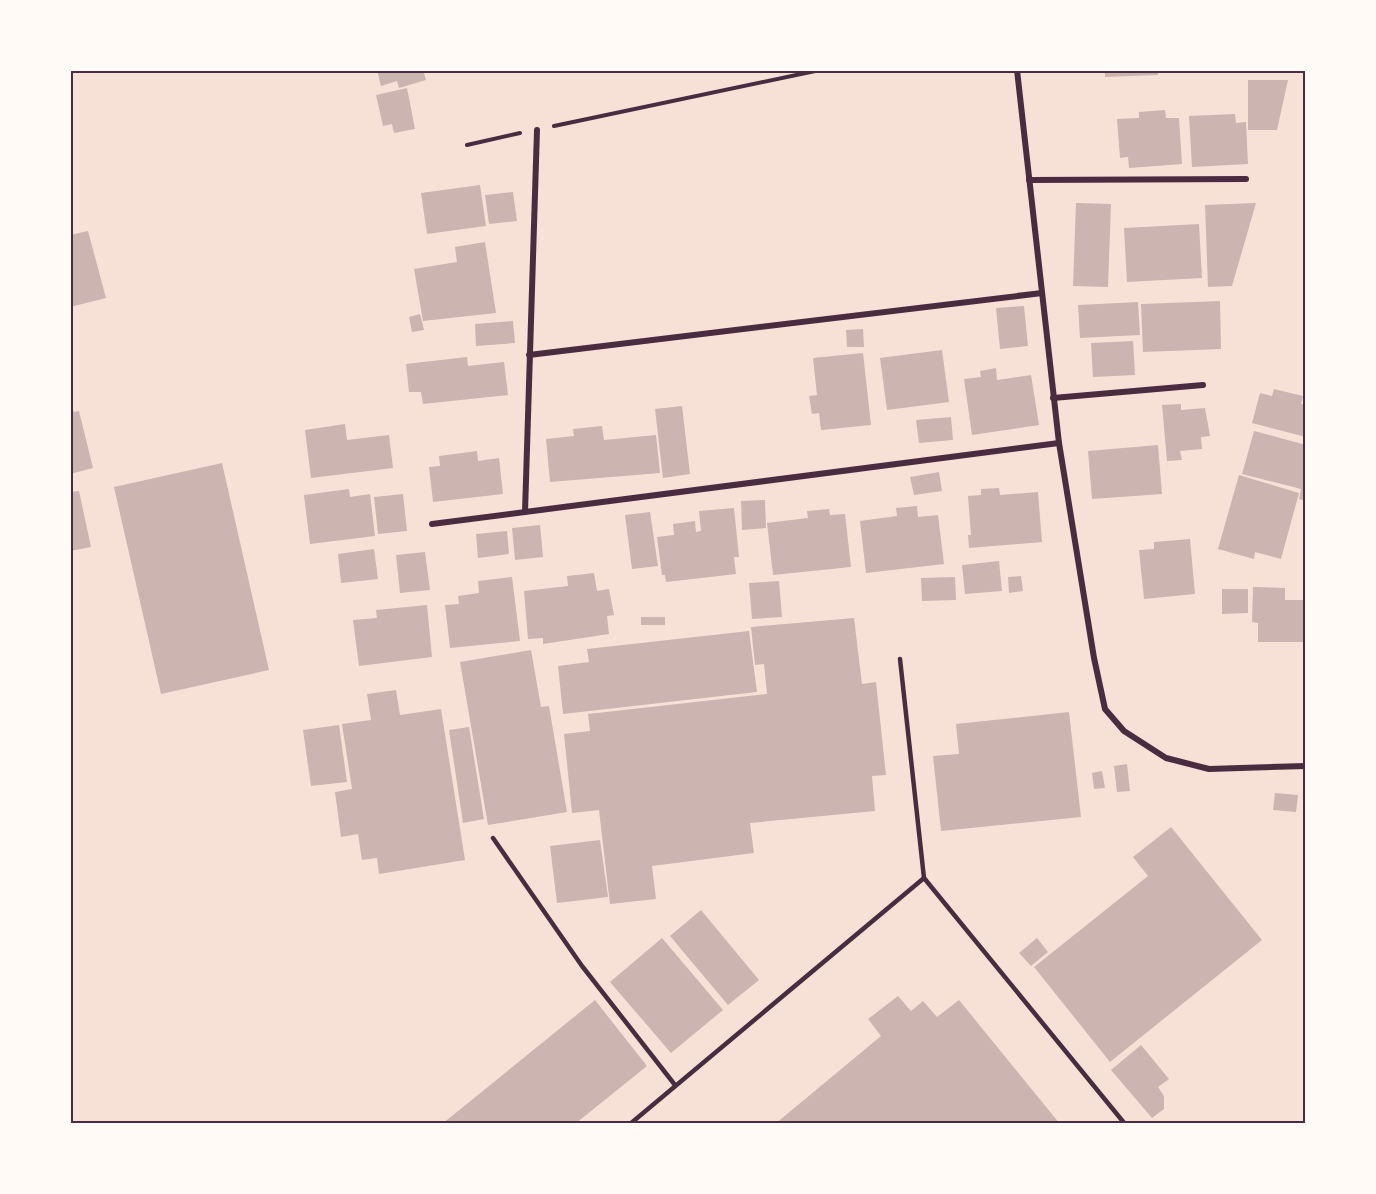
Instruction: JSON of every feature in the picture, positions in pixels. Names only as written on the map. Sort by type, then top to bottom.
[{"type":"street","points":[[1017,70],[1059,443],[1105,709],[1124,731],[1166,758],[1209,769],[1305,766]]},
{"type":"street","points":[[525,512],[537,130]]},
{"type":"street","points":[[1029,180],[1246,179]]},
{"type":"street","points":[[529,355],[1042,293]]},
{"type":"street","points":[[1053,399],[1203,385]]},
{"type":"street","points":[[432,524],[1059,443]]},
{"type":"lane","points":[[900,658],[924,878],[1125,1124]]},
{"type":"lane","points":[[492,838],[582,966],[675,1085]]},
{"type":"lane","points":[[630,1124],[924,878]]},
{"type":"path","points":[[467,144],[820,70]]},
{"type":"building","points":[[377,70],[423,70],[426,80],[399,88],[397,81],[381,86]]},
{"type":"building","points":[[1105,70],[1158,70],[1158,75],[1105,77]]},
{"type":"building","points":[[1248,80],[1288,80],[1277,130],[1248,130]]},
{"type":"building","points":[[407,88],[415,129],[394,133],[392,124],[383,126],[376,95]]},
{"type":"building","points":[[1165,110],[1166,118],[1179,118],[1182,164],[1129,168],[1128,157],[1120,158],[1117,119],[1139,118],[1139,112]]},
{"type":"building","points":[[1235,114],[1236,123],[1246,122],[1248,164],[1192,167],[1189,116]]},
{"type":"building","points":[[480,185],[486,226],[427,234],[421,193]]},
{"type":"building","points":[[513,192],[517,221],[489,224],[485,195]]},
{"type":"building","points":[[1076,203],[1111,204],[1108,287],[1073,286]]},
{"type":"building","points":[[1256,203],[1232,286],[1208,287],[1205,205]]},
{"type":"building","points":[[1199,224],[1202,278],[1127,282],[1124,228]]},
{"type":"building","points":[[88,231],[106,298],[70,307],[70,235]]},
{"type":"building","points":[[485,242],[496,313],[423,321],[414,269],[457,262],[455,247]]},
{"type":"building","points":[[1220,301],[1221,349],[1143,352],[1141,304]]},
{"type":"building","points":[[1138,302],[1140,335],[1080,338],[1078,305]]},
{"type":"building","points":[[1024,306],[1028,346],[1000,349],[996,308]]},
{"type":"building","points":[[420,314],[424,330],[412,332],[409,317]]},
{"type":"building","points":[[513,321],[515,343],[476,346],[475,324]]},
{"type":"building","points":[[863,329],[864,347],[847,347],[846,330]]},
{"type":"building","points":[[1133,341],[1135,375],[1093,377],[1091,343]]},
{"type":"building","points":[[942,350],[949,402],[887,410],[880,358]]},
{"type":"building","points":[[863,353],[871,425],[821,430],[819,413],[812,414],[809,396],[817,395],[813,358]]},
{"type":"building","points":[[467,357],[468,366],[504,362],[508,395],[423,404],[421,392],[409,392],[406,364]]},
{"type":"building","points":[[996,368],[997,380],[1031,375],[1039,425],[972,435],[964,379],[981,377],[980,371]]},
{"type":"building","points":[[1274,389],[1303,396],[1301,404],[1306,405],[1306,437],[1252,423],[1260,393],[1272,396]]},
{"type":"building","points":[[70,404],[74,412],[79,411],[93,468],[70,474]]},
{"type":"building","points":[[1181,404],[1181,410],[1205,408],[1210,436],[1201,437],[1202,449],[1180,451],[1182,460],[1167,461],[1162,405]]},
{"type":"building","points":[[682,406],[690,474],[663,478],[655,409]]},
{"type":"building","points":[[951,417],[953,440],[919,443],[916,420]]},
{"type":"building","points":[[345,424],[347,440],[389,435],[393,468],[311,478],[305,430]]},
{"type":"building","points":[[602,426],[604,440],[656,435],[660,473],[550,482],[546,439],[574,436],[573,429]]},
{"type":"building","points":[[1254,431],[1306,445],[1306,501],[1299,499],[1301,489],[1242,474]]},
{"type":"building","points":[[1158,445],[1162,494],[1092,499],[1088,451]]},
{"type":"building","points":[[477,451],[478,461],[499,458],[503,494],[433,502],[429,467],[440,466],[439,456]]},
{"type":"building","points":[[222,463],[269,670],[161,694],[114,487]]},
{"type":"building","points":[[939,472],[942,491],[914,495],[910,477]]},
{"type":"building","points":[[1239,475],[1299,493],[1281,559],[1255,552],[1254,559],[1218,549]]},
{"type":"building","points":[[999,488],[1000,495],[1038,492],[1042,542],[969,548],[968,535],[971,535],[968,496],[981,495],[981,489]]},
{"type":"building","points":[[349,489],[350,497],[370,494],[375,536],[310,544],[304,495]]},
{"type":"building","points":[[79,491],[91,547],[70,551],[70,492]]},
{"type":"building","points":[[403,494],[407,531],[378,534],[374,497]]},
{"type":"building","points":[[765,500],[766,528],[742,530],[741,501]]},
{"type":"building","points":[[917,506],[918,517],[938,515],[944,564],[866,573],[860,521],[897,516],[896,508]]},
{"type":"building","points":[[734,508],[739,557],[734,557],[736,574],[666,582],[665,575],[662,575],[657,537],[674,535],[673,524],[695,521],[696,532],[701,531],[699,511]]},
{"type":"building","points":[[829,509],[830,515],[845,514],[851,567],[773,575],[767,523],[808,518],[807,511]]},
{"type":"building","points":[[650,512],[658,566],[632,569],[625,515]]},
{"type":"building","points":[[540,525],[543,557],[515,560],[512,528]]},
{"type":"building","points":[[507,531],[509,554],[478,558],[476,534]]},
{"type":"building","points":[[1190,539],[1195,594],[1144,599],[1139,550],[1154,549],[1154,542]]},
{"type":"building","points":[[374,549],[378,579],[341,583],[338,554]]},
{"type":"building","points":[[425,552],[430,590],[400,593],[396,555]]},
{"type":"building","points":[[999,561],[1002,591],[965,594],[962,565]]},
{"type":"building","points":[[594,573],[597,591],[609,589],[614,615],[607,616],[609,634],[543,644],[543,638],[528,639],[524,591],[568,586],[567,576]]},
{"type":"building","points":[[1021,576],[1023,591],[1009,593],[1008,577]]},
{"type":"building","points":[[512,577],[520,641],[450,648],[445,605],[459,604],[458,596],[479,593],[478,581]]},
{"type":"building","points":[[955,577],[956,600],[922,601],[921,578]]},
{"type":"building","points":[[779,581],[782,617],[752,619],[749,583]]},
{"type":"building","points":[[1253,587],[1285,588],[1285,600],[1306,600],[1306,642],[1258,642],[1258,623],[1252,622]]},
{"type":"building","points":[[1222,589],[1248,589],[1248,613],[1222,614]]},
{"type":"building","points":[[427,605],[432,657],[359,666],[353,620],[377,618],[376,610]]},
{"type":"building","points":[[641,617],[665,617],[665,625],[641,625]]},
{"type":"building","points":[[854,618],[862,684],[876,682],[886,775],[872,776],[875,811],[750,823],[754,853],[652,866],[656,899],[610,904],[599,810],[572,813],[564,734],[590,731],[588,714],[767,694],[764,664],[755,665],[751,627]]},
{"type":"building","points":[[749,631],[757,692],[563,714],[558,666],[589,662],[587,649]]},
{"type":"building","points":[[531,650],[541,707],[549,706],[567,812],[488,825],[460,662]]},
{"type":"building","points":[[396,690],[400,715],[441,709],[465,860],[379,874],[377,858],[362,860],[358,834],[341,837],[335,792],[352,789],[342,724],[371,720],[367,694]]},
{"type":"building","points":[[1069,712],[1081,817],[941,831],[933,756],[959,754],[956,724]]},
{"type":"building","points":[[339,725],[347,782],[311,786],[303,730]]},
{"type":"building","points":[[469,727],[484,819],[463,823],[449,730]]},
{"type":"building","points":[[1127,764],[1130,791],[1117,792],[1114,766]]},
{"type":"building","points":[[1102,771],[1105,788],[1094,789],[1092,773]]},
{"type":"building","points":[[1275,793],[1298,795],[1296,812],[1273,810]]},
{"type":"building","points":[[1171,827],[1262,940],[1110,1062],[1034,967],[1148,876],[1133,857]]},
{"type":"building","points":[[600,840],[608,897],[557,903],[550,846]]},
{"type":"building","points":[[701,910],[759,980],[728,1005],[670,936]]},
{"type":"building","points":[[662,938],[723,1010],[671,1053],[610,982]]},
{"type":"building","points":[[1037,938],[1048,952],[1031,966],[1019,953]]},
{"type":"building","points":[[898,996],[911,1011],[923,1001],[937,1017],[959,1000],[1060,1124],[775,1124],[881,1036],[868,1019]]},
{"type":"building","points":[[595,1000],[647,1066],[575,1124],[442,1124]]},
{"type":"building","points":[[1141,1045],[1169,1079],[1158,1087],[1164,1096],[1164,1109],[1152,1118],[1111,1070]]}]
